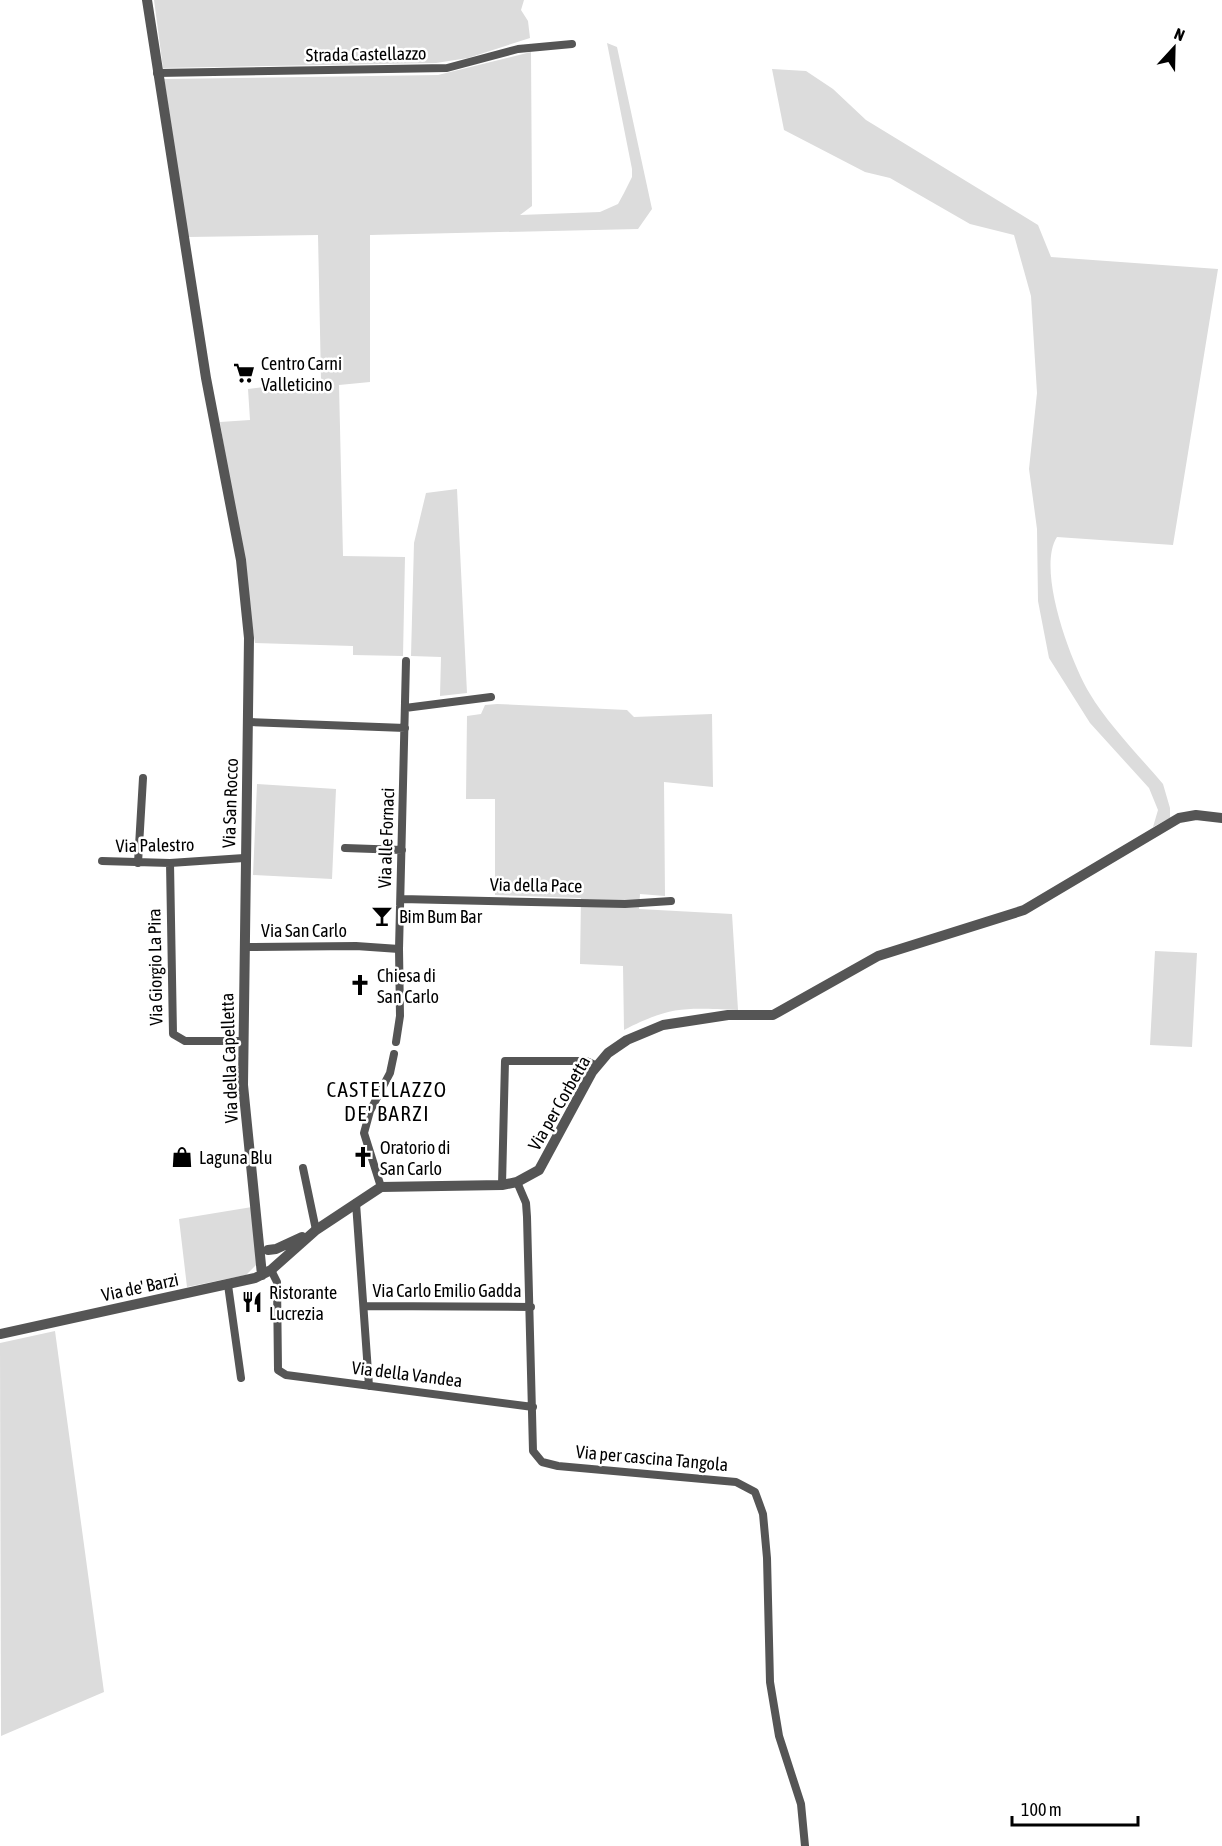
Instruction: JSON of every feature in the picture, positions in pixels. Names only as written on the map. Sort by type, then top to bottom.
[{"type":"street","points":[[147,0],[157,73]]},
{"type":"street","name":"Strada Castellazzo","points":[[157,73],[447,68],[518,49],[572,45]]},
{"type":"street","name":"Via San Rocco","points":[[157,73],[206,378],[241,560],[250,660],[244,858],[244,947]]},
{"type":"street","name":"Via alle Fornaci","points":[[396,1042],[400,1016],[399,949],[406,661]]},
{"type":"street","points":[[405,708],[491,697]]},
{"type":"street","points":[[249,722],[405,728]]},
{"type":"street","points":[[138,863],[143,778]]},
{"type":"street","name":"Via per Corbetta","points":[[381,1187],[502,1185],[517,1182],[539,1170],[543,1165],[597,1066],[608,1053],[627,1040],[663,1025],[728,1015],[773,1015],[878,956],[1024,910],[1179,818],[1196,815],[1222,818]]},
{"type":"street","points":[[345,848],[402,850]]},
{"type":"street","name":"Via Palestro","points":[[102,861],[170,863],[244,858]]},
{"type":"street","name":"Via Giorgio La Pira","points":[[170,863],[173,1034],[185,1041],[243,1041]]},
{"type":"street","name":"Via della Pace","points":[[401,899],[625,904],[671,901]]},
{"type":"street","name":"Via San Carlo","points":[[244,947],[356,946],[399,949]]},
{"type":"street","name":"Via della Capelletta","points":[[244,947],[243,1084],[259,1239],[267,1272]]},
{"type":"street","points":[[268,1250],[276,1249],[316,1230],[381,1187],[364,1133],[370,1111],[390,1073],[394,1054]]},
{"type":"street","points":[[502,1185],[505,1061],[586,1061],[597,1066]]},
{"type":"street","points":[[303,1168],[316,1230]]},
{"type":"street","name":"Via per cascina Tangola","points":[[517,1182],[526,1203],[531,1307],[532,1451],[542,1462],[558,1466],[736,1482],[755,1492],[760,1502],[766,1537],[768,1654],[773,1700],[782,1747],[801,1804],[805,1846]]},
{"type":"street","points":[[356,1203],[369,1386]]},
{"type":"street","name":"Via de' Barzi","points":[[0,1334],[228,1285],[267,1272],[316,1230]]},
{"type":"street","points":[[259,1239],[268,1250],[267,1272]]},
{"type":"street","name":"Via della Vandea","points":[[267,1272],[277,1282],[278,1370],[285,1375],[533,1407]]},
{"type":"street","points":[[228,1285],[241,1378]]},
{"type":"street","name":"Via Carlo Emilio Gadda","points":[[364,1306],[531,1307]]},
{"type":"shaded area","points":[[154,0],[524,0],[521,10],[528,21],[530,38],[468,58],[436,63],[163,68]]},
{"type":"shaded area","points":[[607,43],[617,47],[652,209],[638,229],[370,235],[370,382],[339,385],[343,556],[405,557],[403,656],[353,655],[353,646],[255,643],[220,422],[250,420],[248,389],[321,380],[318,235],[188,237],[164,79],[438,75],[531,52],[532,206],[520,215],[600,212],[618,204],[632,177]]},
{"type":"shaded area","points":[[772,69],[806,71],[833,89],[866,120],[1038,225],[1051,257],[1218,269],[1173,545],[1057,537],[1052,552],[1053,593],[1058,616],[1082,680],[1105,717],[1163,784],[1170,808],[1170,818],[1153,827],[1158,810],[1149,788],[1090,723],[1049,658],[1038,601],[1037,529],[1029,469],[1037,393],[1031,296],[1014,235],[970,224],[890,178],[865,172],[784,130]]},
{"type":"shaded area","points":[[457,489],[467,693],[440,696],[441,657],[411,656],[414,543],[426,493]]},
{"type":"shaded area","points":[[485,705],[627,710],[634,717],[712,714],[713,787],[664,782],[665,896],[640,894],[639,909],[732,914],[738,1010],[692,1009],[668,1012],[624,1030],[623,966],[580,964],[581,898],[495,895],[495,799],[466,799],[467,716],[481,714]]},
{"type":"shaded area","points":[[257,784],[336,789],[332,879],[253,875]]},
{"type":"shaded area","points":[[1155,951],[1197,953],[1192,1047],[1150,1045]]},
{"type":"shaded area","points":[[252,1207],[257,1264],[246,1275],[187,1287],[179,1219]]},
{"type":"shaded area","points":[[55,1331],[104,1692],[1,1736],[0,1343]]},
{"type":"place","name":"Centro Carni Valleticino","points":[[244,373]]},
{"type":"place","name":"Bim Bum Bar","points":[[382,916]]},
{"type":"place","name":"Chiesa di San Carlo","points":[[360,985]]},
{"type":"place","name":"Laguna Blu","points":[[182,1157]]},
{"type":"place","name":"Oratorio di San Carlo","points":[[363,1157]]},
{"type":"place","name":"Ristorante Lucrezia","points":[[252,1302]]},
{"type":"district","name":"CASTELLAZZO DE' BARZI","points":[[387,1101]]}]
